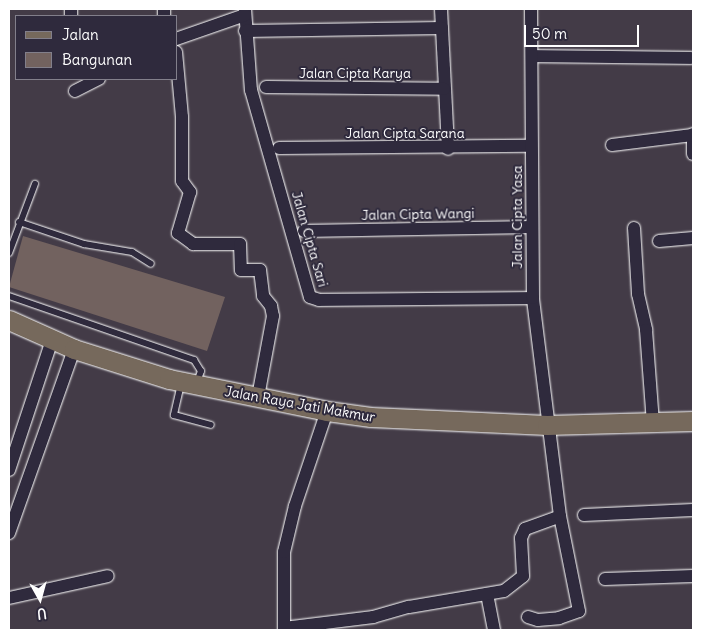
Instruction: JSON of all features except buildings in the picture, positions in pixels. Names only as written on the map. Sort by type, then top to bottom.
[{"type":"main road","name":"Jalan Raya Jati Makmur","points":[[9,320],[74,349],[188,384],[371,417],[547,424],[693,421]]},
{"type":"street","points":[[441,9],[448,149]]},
{"type":"street","name":"Jalan Cipta Yasa","points":[[528,617],[538,620],[560,618],[579,611],[560,516],[547,424],[533,298],[531,146],[533,56],[531,9]]},
{"type":"street","points":[[178,38],[245,12],[245,31],[442,28]]},
{"type":"street","name":"Jalan Cipta Sari","points":[[245,31],[251,90],[310,297],[319,300],[533,298]]},
{"type":"street","points":[[533,56],[691,58]]},
{"type":"street","points":[[178,74],[182,117],[182,181],[190,192],[178,233],[193,244],[240,244],[241,270],[260,270],[263,296],[271,306],[273,316],[258,397]]},
{"type":"street","points":[[75,91],[97,80]]},
{"type":"street","name":"Jalan Cipta Karya","points":[[266,87],[444,89]]},
{"type":"street","points":[[612,145],[692,134],[693,154]]},
{"type":"street","name":"Jalan Cipta Sarana","points":[[279,148],[448,149],[531,146]]},
{"type":"street","name":"Jalan Cipta Wangi","points":[[304,231],[532,227]]},
{"type":"street","points":[[634,228],[638,294],[646,330],[653,423]]},
{"type":"street","points":[[659,241],[693,238]]},
{"type":"street","points":[[9,470],[52,340]]},
{"type":"street","points":[[10,527],[74,349]]},
{"type":"street","points":[[327,410],[295,506],[284,552],[284,629],[373,617],[504,591],[523,576],[521,538],[525,530],[560,516]]},
{"type":"street","points":[[584,515],[693,510]]},
{"type":"street","points":[[9,598],[108,576]]},
{"type":"street","points":[[605,579],[693,576]]},
{"type":"street","points":[[487,594],[494,630]]},
{"type":"lane","points":[[9,252],[35,184]]},
{"type":"lane","points":[[19,222],[84,244],[132,252],[150,264]]},
{"type":"lane","points":[[9,296],[194,360],[201,371],[188,384],[174,415],[211,425]]}]
